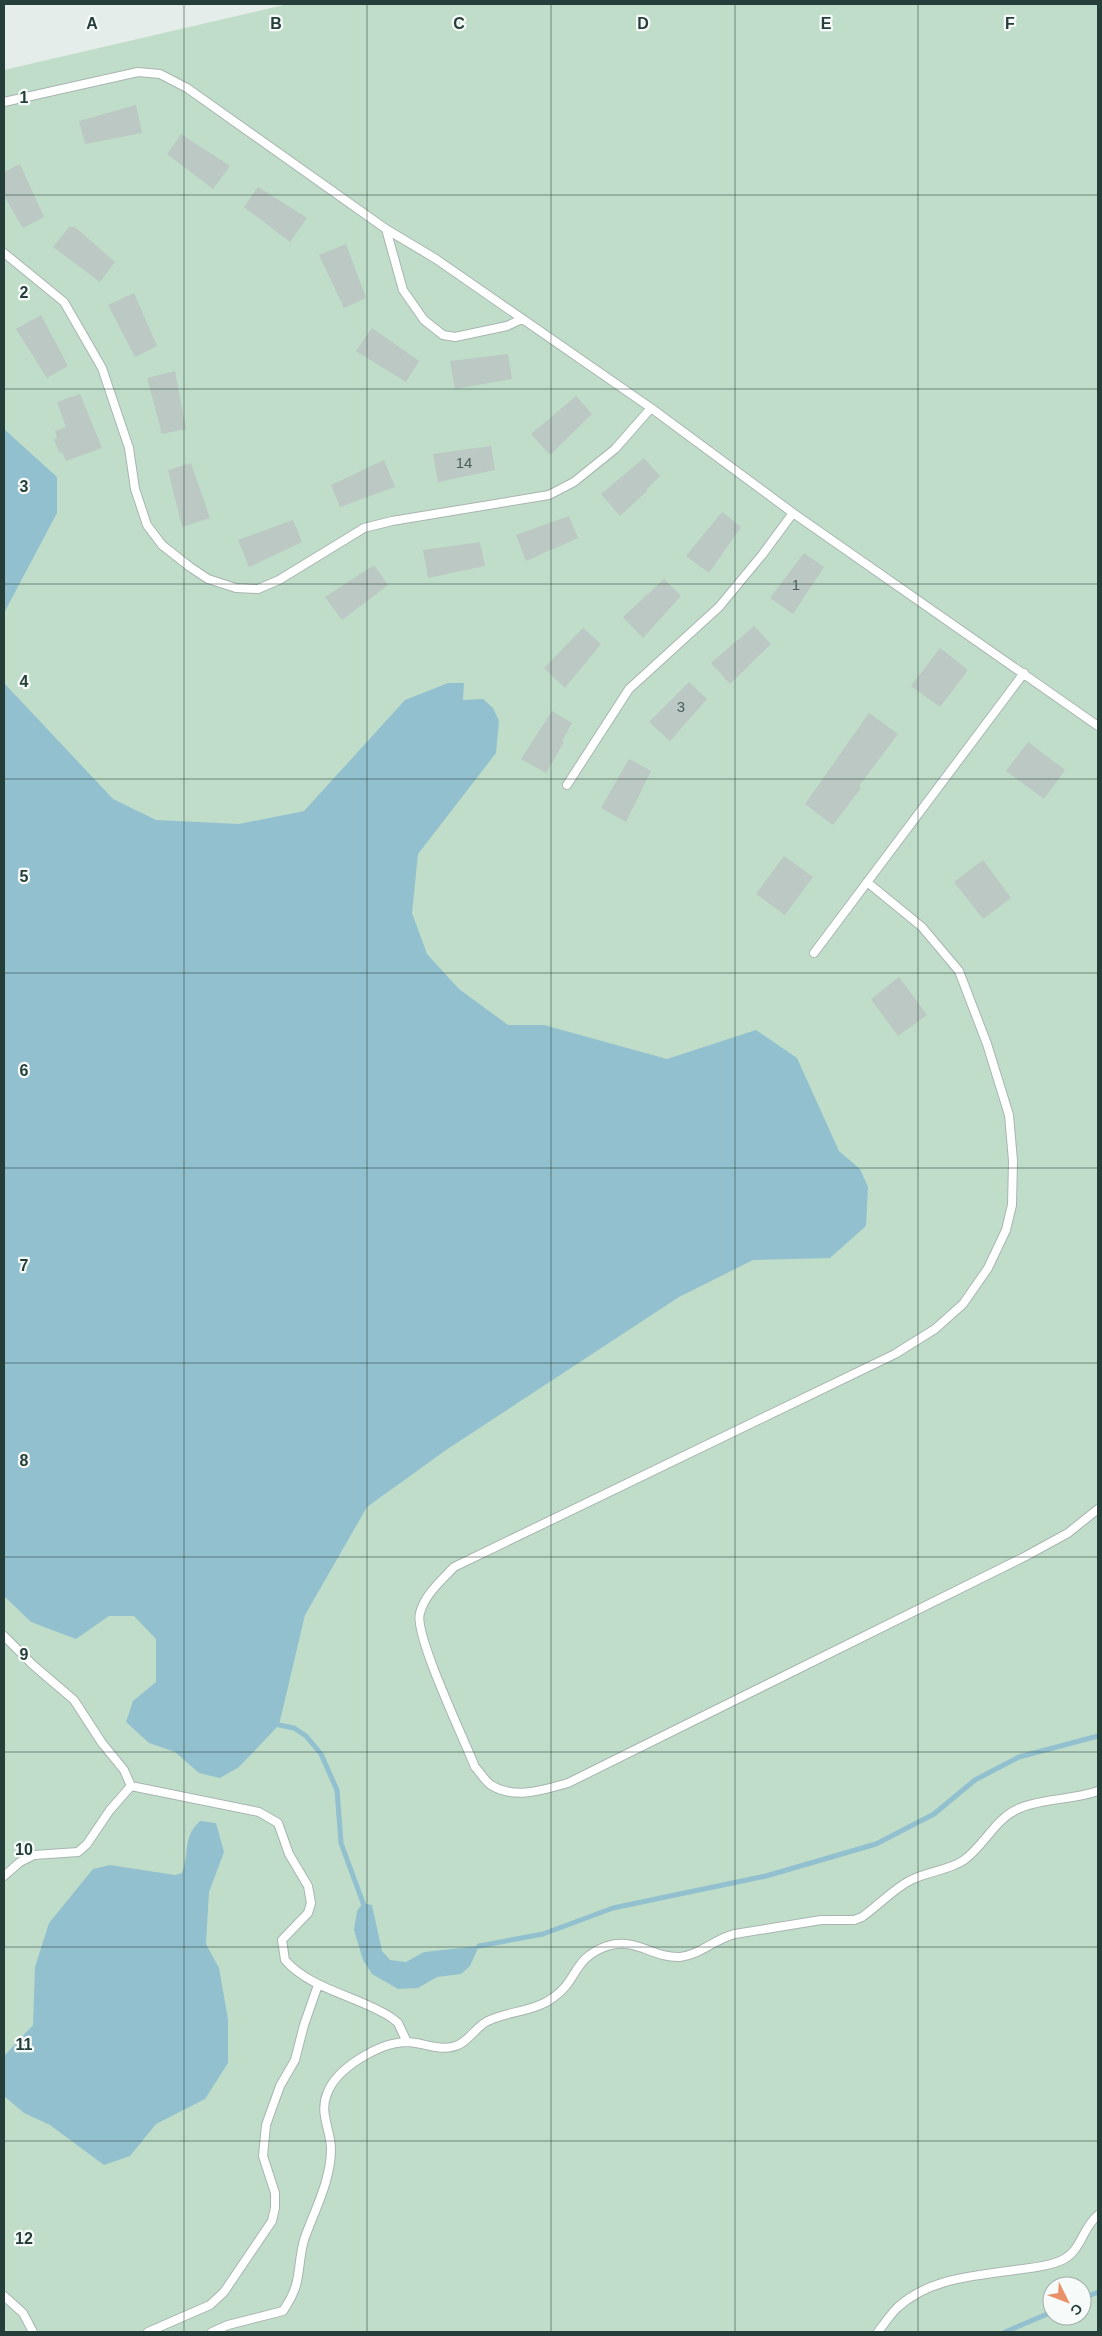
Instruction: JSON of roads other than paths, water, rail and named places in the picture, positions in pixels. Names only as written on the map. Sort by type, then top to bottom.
[{"type":"lane","points":[[4,102],[138,72],[160,74],[187,88],[386,229],[436,259],[651,408],[794,512],[1098,726]]},
{"type":"lane","points":[[386,229],[403,290],[424,320],[443,335],[455,337],[508,326],[522,319]]},
{"type":"lane","points":[[4,253],[64,302],[102,368],[126,440],[135,489],[148,525],[162,546],[208,579],[236,588],[258,589],[279,580],[364,528],[392,521],[549,495],[574,482],[615,449],[651,408]]},
{"type":"lane","points":[[567,785],[629,690],[719,606],[762,555],[794,512]]},
{"type":"lane","points":[[814,952],[1024,673]]},
{"type":"lane","points":[[867,882],[922,928],[959,971],[987,1044],[1009,1115],[1013,1161],[1012,1205],[1006,1230],[988,1268],[962,1304],[935,1329],[895,1354],[454,1567],[430,1592],[419,1614],[421,1637],[475,1767],[490,1784],[511,1793],[539,1791],[568,1783],[1026,1556],[1068,1533],[1098,1509]]},
{"type":"lane","points":[[4,1636],[32,1665],[74,1700],[87,1722],[124,1770],[132,1786]]},
{"type":"lane","points":[[4,1876],[20,1862],[34,1855],[78,1852],[87,1844],[110,1810],[132,1786]]},
{"type":"lane","points":[[132,1786],[259,1812],[278,1823],[289,1854],[308,1886],[311,1903],[308,1913],[282,1940],[282,1952],[288,1964],[318,1985],[334,1990],[392,2018],[398,2023],[407,2042]]},
{"type":"lane","points":[[212,2332],[228,2325],[283,2311],[291,2298],[298,2281],[299,2258],[316,2213],[328,2169],[331,2148],[324,2112],[326,2095],[333,2081],[372,2052],[407,2042],[434,2047],[457,2046],[489,2020],[528,2010],[552,1999],[560,1993],[590,1953],[609,1945],[627,1942],[664,1956],[681,1957],[693,1954],[723,1936],[821,1920],[854,1920],[862,1917],[904,1883],[922,1875],[954,1866],[963,1861],[974,1853],[1000,1821],[1015,1810],[1098,1791]]},
{"type":"lane","points":[[148,2332],[210,2305],[224,2292],[272,2221],[275,2208],[275,2193],[264,2156],[266,2125],[280,2086],[295,2060],[304,2025],[318,1985]]},
{"type":"lane","points":[[878,2332],[895,2310],[906,2300],[918,2292],[938,2284],[1048,2265],[1071,2256],[1079,2246],[1089,2225],[1098,2215]]},
{"type":"lane","points":[[4,2296],[23,2313],[33,2332]]},
{"type":"water","points":[[4,429],[57,477],[57,513],[4,613]]},
{"type":"water","points":[[4,683],[113,799],[156,820],[239,824],[304,811],[405,700],[448,683],[464,683],[463,700],[483,699],[493,708],[499,721],[496,753],[418,854],[412,913],[427,954],[459,989],[508,1025],[544,1025],[667,1059],[756,1030],[797,1058],[839,1151],[860,1169],[868,1187],[866,1226],[830,1258],[753,1260],[679,1297],[446,1450],[367,1507],[305,1615],[279,1725],[239,1767],[220,1778],[199,1773],[175,1752],[149,1743],[126,1722],[133,1701],[156,1682],[156,1639],[134,1616],[109,1616],[76,1639],[31,1622],[4,1596]]},
{"type":"water","points":[[200,1821],[216,1823],[224,1852],[209,1892],[206,1944],[219,1968],[228,2019],[228,2063],[205,2099],[156,2124],[130,2156],[104,2165],[50,2125],[24,2113],[4,2096],[4,2056],[33,2025],[35,1967],[49,1923],[93,1869],[110,1865],[175,1875],[182,1873],[191,1833]]},
{"type":"water","points":[[363,1903],[372,1905],[382,1951],[390,1960],[406,1962],[424,1952],[479,1946],[470,1966],[461,1974],[437,1977],[418,1988],[398,1989],[372,1974],[363,1960],[354,1930],[357,1911]]},
{"type":"waterway","points":[[279,1725],[294,1728],[306,1736],[321,1754],[337,1790],[341,1843],[363,1903]]},
{"type":"waterway","points":[[479,1946],[543,1934],[613,1908],[766,1876],[876,1844],[934,1814],[975,1780],[1019,1757],[1098,1736]]},
{"type":"waterway","points":[[1092,2295],[1098,2292]]},
{"type":"waterway","points":[[1005,2332],[1042,2316]]}]
